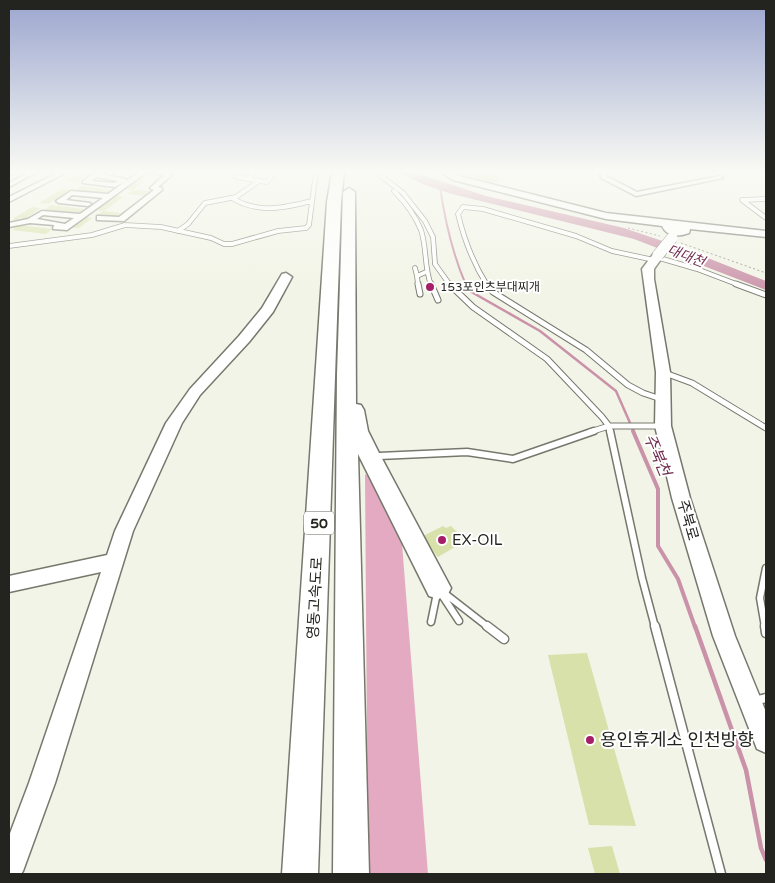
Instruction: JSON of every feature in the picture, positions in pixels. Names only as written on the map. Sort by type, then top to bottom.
[{"type":"highway","name":"영동고속도로","points":[[300,874],[333,213]]},
{"type":"highway","name":"영동고속도로","points":[[348,213],[346,374],[351,874]]},
{"type":"highway","points":[[346,374],[358,431],[438,588]]},
{"type":"main road","points":[[629,220],[676,230]]},
{"type":"street","points":[[30,221],[42,213]]},
{"type":"street","points":[[45,213],[80,216]]},
{"type":"street","points":[[9,225],[30,221],[59,225],[64,228],[84,213]]},
{"type":"street","points":[[100,218],[121,220],[130,213]]},
{"type":"street","points":[[595,213],[629,220]]},
{"type":"street","points":[[676,230],[704,227],[766,234]]},
{"type":"street","name":"주북로","points":[[676,230],[648,269],[663,372],[663,399],[659,426],[724,636],[758,700],[766,741]]},
{"type":"street","points":[[9,871],[42,782],[124,531],[174,423],[195,392],[268,310],[286,277]]},
{"type":"street","points":[[9,584],[114,561]]},
{"type":"lane","points":[[178,231],[191,222],[196,213]]},
{"type":"lane","points":[[9,246],[78,238],[125,225],[161,227],[210,238],[224,244],[232,244],[278,230],[306,228],[309,225],[310,213]]},
{"type":"lane","points":[[411,213],[421,231],[426,272],[438,300]]},
{"type":"lane","points":[[420,213],[430,226],[436,266],[451,286],[477,312],[548,360],[609,426],[642,578],[721,874]]},
{"type":"lane","points":[[459,213],[464,236],[486,286],[586,350],[628,385],[643,393],[663,399]]},
{"type":"lane","points":[[497,213],[576,236],[612,251],[656,257],[697,269],[766,295]]},
{"type":"lane","points":[[415,268],[420,294]]},
{"type":"lane","points":[[417,276],[426,272]]},
{"type":"lane","points":[[663,372],[692,383],[766,428]]},
{"type":"lane","points":[[379,456],[467,452],[512,459],[609,426],[659,426]]},
{"type":"lane","points":[[766,568],[760,598],[766,633]]},
{"type":"lane","points":[[438,588],[459,620]]},
{"type":"lane","points":[[431,622],[438,588]]},
{"type":"lane","points":[[438,588],[504,639]]},
{"type":"lane","points":[[293,874],[302,842]]},
{"type":"shaded area","points":[[365,474],[371,478],[401,531],[428,874],[368,874]]},
{"type":"building","points":[[22,213],[33,213],[25,219],[18,218],[19,220],[14,222],[14,218]]},
{"type":"building","points":[[100,213],[120,213],[116,217],[97,215]]},
{"type":"building","points":[[82,217],[92,218],[79,228],[68,227]]},
{"type":"building","points":[[19,225],[52,229],[46,234],[12,230]]},
{"type":"building","name":"EX-OIL","points":[[443,526],[446,528],[451,526],[464,539],[458,541],[460,544],[438,557],[421,537]]},
{"type":"building","name":"용인휴게소 인천방향","points":[[587,653],[636,826],[589,825],[548,655]]},
{"type":"building","points":[[612,846],[620,874],[595,874],[588,848]]},
{"type":"waterway","name":"주북천","points":[[444,213],[457,261],[466,285]]},
{"type":"waterway","name":"대대천","points":[[546,213],[639,237],[766,286]]},
{"type":"waterway","name":"주북천","points":[[465,284],[468,290],[540,331],[616,391],[634,432]]},
{"type":"waterway","name":"주북천","points":[[633,431],[658,489],[658,546],[678,579],[695,627]]},
{"type":"waterway","name":"주북천","points":[[695,626],[746,770],[761,848],[766,860]]},
{"type":"place","name":"153포인츠부대찌개","points":[[430,287]]},
{"type":"place","name":"EX-OIL","points":[[442,540]]},
{"type":"place","name":"용인휴게소 인천방향","points":[[590,740]]}]
